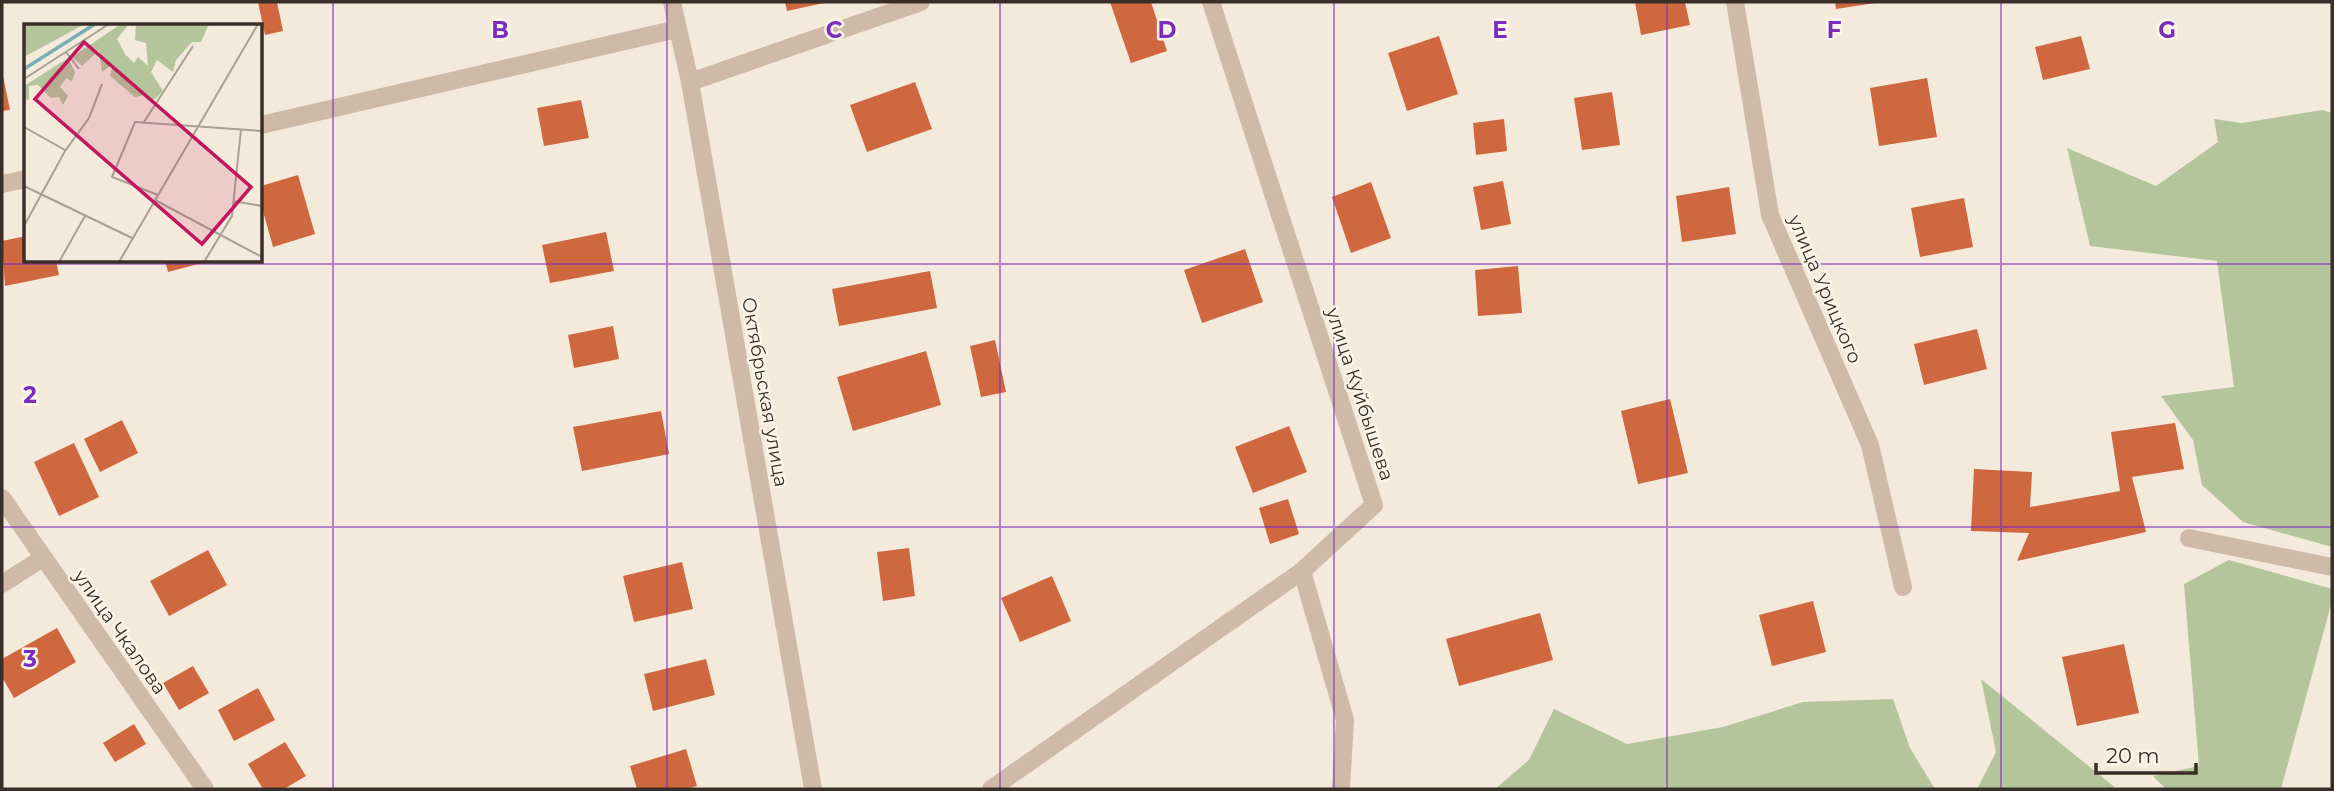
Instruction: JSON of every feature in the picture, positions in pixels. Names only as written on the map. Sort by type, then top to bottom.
[{"type":"street","name":"Октябрьская улица","points":[[672,2],[690,82],[813,789]]},
{"type":"street","points":[[690,82],[921,2]]},
{"type":"street","name":"улица Куйбышева","points":[[991,789],[1301,571],[1374,505],[1211,2]]},
{"type":"street","name":"улица Урицкого","points":[[1735,2],[1770,215],[1870,446],[1903,587]]},
{"type":"street","points":[[262,125],[677,29]]},
{"type":"street","points":[[2,184],[24,178]]},
{"type":"street","name":"улица Чкалова","points":[[2,498],[205,789]]},
{"type":"street","points":[[2189,538],[2332,568]]},
{"type":"street","points":[[2,584],[43,558]]},
{"type":"street","points":[[1301,571],[1345,720],[1341,789]]},
{"type":"green space","points":[[2322,110],[2332,113],[2332,547],[2243,522],[2202,485],[2193,440],[2161,396],[2234,387],[2217,261],[2090,246],[2067,148],[2156,186],[2218,142],[2214,119],[2242,123]]},
{"type":"green space","points":[[2229,560],[2332,589],[2332,601],[2281,789],[2166,789],[2153,776],[2199,766],[2184,584]]},
{"type":"green space","points":[[1981,679],[2117,789],[1977,789],[1996,752]]},
{"type":"green space","points":[[1893,699],[1910,748],[1935,789],[1495,789],[1529,760],[1554,709],[1627,744],[1723,727],[1803,702]]},
{"type":"building","points":[[258,2],[277,2],[283,31],[265,35]]},
{"type":"building","points":[[785,2],[823,2],[824,3],[787,11]]},
{"type":"building","points":[[1110,2],[1151,2],[1167,51],[1131,63]]},
{"type":"building","points":[[1635,2],[1685,2],[1690,25],[1641,35]]},
{"type":"building","points":[[1835,2],[1875,2],[1875,3],[1836,9]]},
{"type":"building","points":[[1439,36],[1458,94],[1407,111],[1388,53]]},
{"type":"building","points":[[2081,36],[2090,69],[2043,80],[2035,47]]},
{"type":"building","points":[[2,71],[10,110],[2,111]]},
{"type":"building","points":[[1927,78],[1937,137],[1879,146],[1870,88]]},
{"type":"building","points":[[915,82],[932,129],[867,152],[850,105]]},
{"type":"building","points":[[1612,92],[1620,145],[1582,150],[1574,98]]},
{"type":"building","points":[[581,100],[589,138],[544,146],[537,108]]},
{"type":"building","points":[[1504,119],[1507,151],[1476,155],[1473,123]]},
{"type":"building","points":[[298,175],[315,234],[273,247],[262,208],[262,186]]},
{"type":"building","points":[[1503,181],[1511,224],[1481,230],[1473,187]]},
{"type":"building","points":[[1371,182],[1391,238],[1351,253],[1332,197]]},
{"type":"building","points":[[1729,187],[1736,234],[1682,242],[1676,196]]},
{"type":"building","points":[[1964,198],[1973,247],[1920,257],[1911,208]]},
{"type":"building","points":[[606,232],[614,271],[550,283],[542,245]]},
{"type":"building","points":[[24,236],[24,262],[56,262],[59,275],[5,286],[2,241]]},
{"type":"building","points":[[1245,249],[1263,302],[1202,323],[1184,270]]},
{"type":"building","points":[[165,262],[206,262],[168,272]]},
{"type":"building","points":[[1518,266],[1522,313],[1478,316],[1475,270]]},
{"type":"building","points":[[930,271],[937,308],[839,326],[832,289]]},
{"type":"building","points":[[613,326],[619,359],[574,368],[568,335]]},
{"type":"building","points":[[1977,329],[1987,369],[1924,385],[1914,344]]},
{"type":"building","points":[[995,340],[1006,392],[981,397],[970,346]]},
{"type":"building","points":[[926,351],[941,405],[853,431],[837,377]]},
{"type":"building","points":[[1670,399],[1688,473],[1638,484],[1621,411]]},
{"type":"building","points":[[661,411],[669,454],[582,471],[573,427]]},
{"type":"building","points":[[122,420],[138,453],[100,472],[84,439]]},
{"type":"building","points":[[2175,423],[2184,469],[2132,477],[2146,532],[2017,561],[2029,533],[1971,531],[1974,469],[2032,472],[2030,507],[2120,491],[2111,432]]},
{"type":"building","points":[[1289,426],[1307,472],[1253,493],[1235,447]]},
{"type":"building","points":[[74,443],[99,497],[59,516],[34,462]]},
{"type":"building","points":[[1288,499],[1299,534],[1270,544],[1259,508]]},
{"type":"building","points":[[909,548],[915,596],[883,601],[877,552]]},
{"type":"building","points":[[208,550],[227,585],[169,616],[150,581]]},
{"type":"building","points":[[682,562],[693,609],[634,622],[623,576]]},
{"type":"building","points":[[1052,576],[1071,621],[1020,642],[1001,598]]},
{"type":"building","points":[[1813,601],[1826,652],[1772,666],[1759,615]]},
{"type":"building","points":[[1540,613],[1553,660],[1459,686],[1446,639]]},
{"type":"building","points":[[57,628],[76,662],[14,698],[2,677],[2,659]]},
{"type":"building","points":[[2124,644],[2139,713],[2077,726],[2062,657]]},
{"type":"building","points":[[706,659],[715,695],[653,711],[644,674]]},
{"type":"building","points":[[193,666],[209,693],[179,710],[163,683]]},
{"type":"building","points":[[258,688],[275,720],[234,741],[218,710]]},
{"type":"building","points":[[134,724],[146,744],[115,762],[103,743]]},
{"type":"building","points":[[285,742],[306,776],[284,789],[263,789],[248,764]]},
{"type":"building","points":[[686,749],[697,786],[686,789],[637,789],[630,766]]}]
